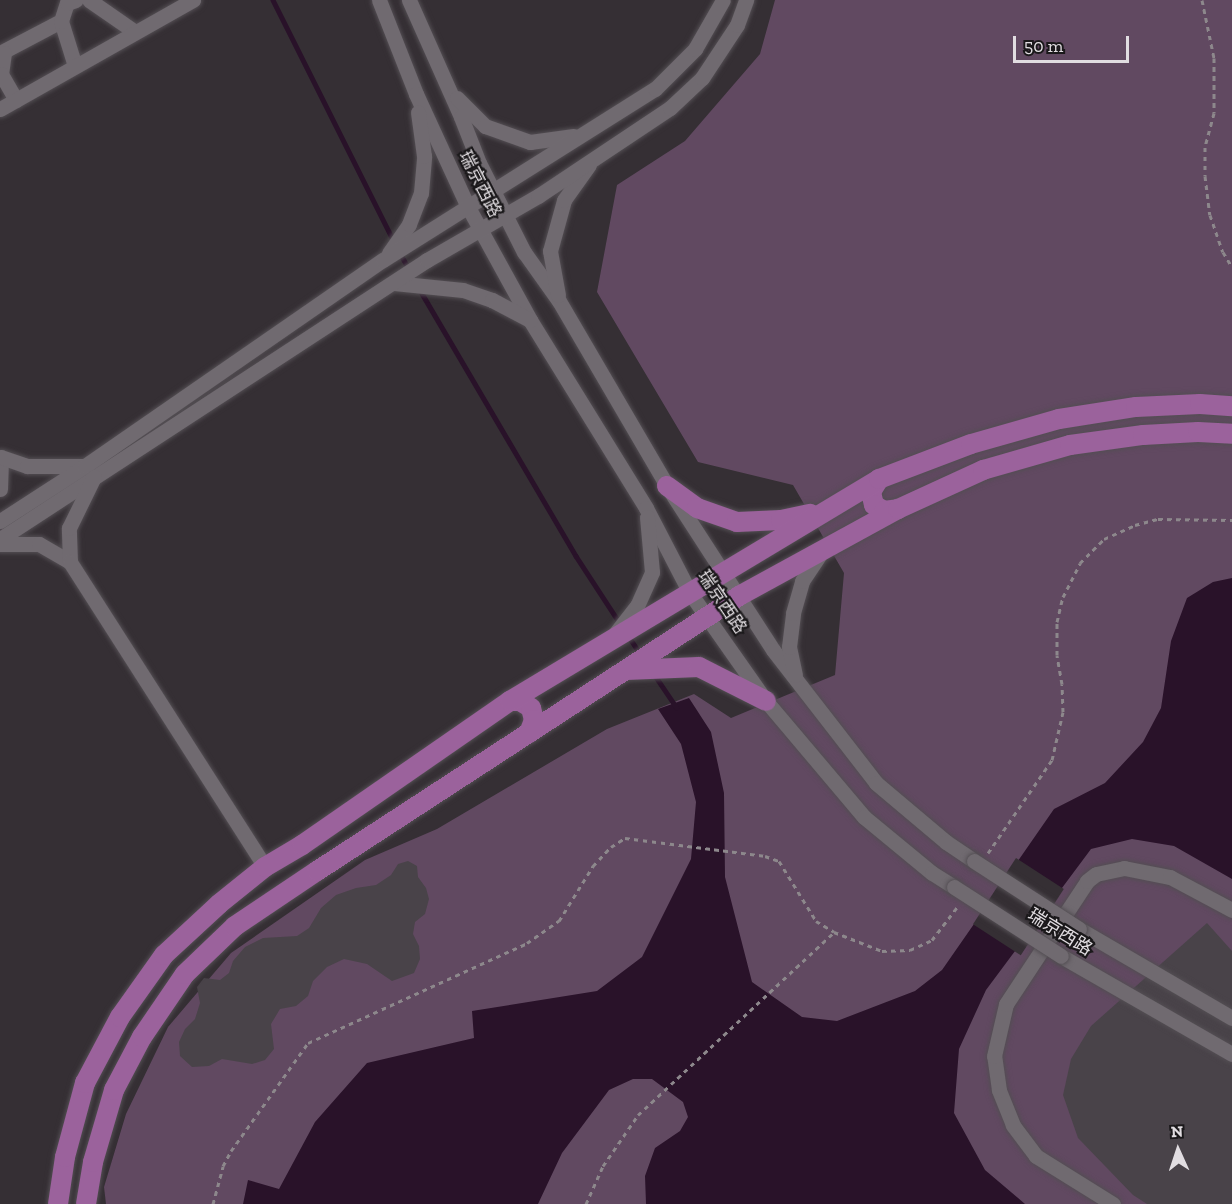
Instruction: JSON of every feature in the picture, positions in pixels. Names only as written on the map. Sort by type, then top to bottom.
[{"type":"main road","points":[[58,1204],[65,1157],[85,1083],[120,1017],[164,955],[219,904],[265,867],[510,701],[879,479],[971,444],[1059,419],[1136,407],[1200,404],[1232,406]]},
{"type":"main road","points":[[86,1204],[93,1162],[114,1090],[142,1037],[184,974],[235,926],[529,733],[595,687],[626,670],[739,596],[898,509],[983,470],[1070,445],[1143,435],[1198,432],[1232,434]]},
{"type":"main road","points":[[879,479],[871,492],[874,505],[884,512],[898,509]]},
{"type":"main road","points":[[667,486],[697,508],[737,522],[781,520],[825,510]]},
{"type":"main road","points":[[626,670],[699,667],[766,701]]},
{"type":"main road","points":[[510,701],[520,701],[531,708],[534,720],[529,733]]},
{"type":"street","points":[[75,66],[61,21],[67,3],[76,0]]},
{"type":"street","points":[[89,0],[135,33]]},
{"type":"street","points":[[0,109],[193,0]]},
{"type":"street","points":[[367,0],[390,30]]},
{"type":"street","name":"瑞京西路","points":[[379,0],[416,94],[468,207],[530,320],[646,508],[690,593],[766,701],[864,817],[958,893],[1061,956],[1232,1054]]},
{"type":"street","name":"瑞京西路","points":[[409,0],[493,191],[524,252],[559,301],[667,486],[773,650],[876,783],[946,842],[1079,929],[1232,1018]]},
{"type":"street","points":[[0,539],[89,471],[379,263],[655,89],[695,49],[723,0]]},
{"type":"street","points":[[0,520],[89,471],[390,286],[427,260],[505,214],[670,108],[702,78],[737,24],[746,0]]},
{"type":"street","points":[[16,100],[0,74],[2,53],[61,21]]},
{"type":"street","points":[[450,92],[484,126],[530,142],[580,135]]},
{"type":"street","points":[[379,263],[409,224],[421,193],[424,156],[416,94]]},
{"type":"street","points":[[559,301],[550,251],[564,200],[596,156]]},
{"type":"street","points":[[390,286],[463,290],[492,300],[530,320]]},
{"type":"street","points":[[0,489],[1,456],[27,466],[89,471]]},
{"type":"street","points":[[70,562],[69,528],[89,471]]},
{"type":"street","points":[[609,641],[637,606],[652,573],[646,508]]},
{"type":"street","points":[[0,544],[39,544],[70,562],[265,867]]},
{"type":"street","points":[[797,681],[789,647],[793,613],[802,581],[825,548]]},
{"type":"street","points":[[1113,1204],[1036,1156],[1013,1125],[999,1090],[994,1056],[1006,1004],[1087,881],[1096,874],[1124,868],[1170,877],[1232,910]]},
{"type":"path","points":[[1202,0],[1214,58],[1214,112],[1205,147],[1204,177],[1210,214],[1223,252],[1232,267]]},
{"type":"path","points":[[979,862],[1052,760],[1064,712],[1057,655],[1057,622],[1063,597],[1080,563],[1104,539],[1135,525],[1158,519],[1232,520]]},
{"type":"path","points":[[213,1204],[223,1166],[231,1151],[308,1043],[527,943],[559,921],[593,866],[610,847],[625,838],[765,856],[779,861],[816,921],[834,932],[882,951],[910,950],[932,940],[958,893]]},
{"type":"path","points":[[586,1204],[603,1166],[638,1115],[834,932]]},
{"type":"shaded area","points":[[775,0],[1232,0],[1232,1204],[106,1204],[104,1187],[126,1114],[168,1027],[231,953],[365,860],[437,829],[607,729],[694,694],[731,718],[835,675],[844,573],[793,485],[698,462],[597,292],[617,185],[685,141],[760,54]]},
{"type":"shaded area","points":[[1232,578],[1232,879],[1174,846],[1132,839],[1091,849],[986,990],[959,1049],[954,1113],[985,1170],[1025,1204],[646,1204],[645,1176],[655,1148],[680,1131],[688,1117],[683,1102],[652,1079],[633,1079],[609,1090],[562,1153],[538,1204],[243,1204],[248,1180],[279,1189],[315,1122],[367,1063],[474,1038],[472,1011],[597,991],[642,957],[691,859],[696,802],[681,744],[658,709],[689,698],[711,732],[724,793],[725,877],[752,982],[802,1017],[837,1021],[915,991],[942,970],[1054,809],[1105,783],[1143,742],[1161,708],[1171,641],[1187,598],[1213,582]]},
{"type":"pier","points":[[1016,858],[1064,889],[1021,955],[973,924]]},
{"type":"building","points":[[408,861],[417,866],[418,877],[426,888],[429,899],[425,914],[415,922],[413,934],[419,946],[420,959],[414,973],[392,981],[367,964],[344,959],[327,967],[313,981],[308,996],[296,1006],[280,1009],[271,1024],[274,1049],[265,1060],[252,1064],[222,1059],[209,1066],[192,1067],[180,1056],[179,1042],[185,1029],[195,1019],[200,1003],[197,987],[204,978],[220,980],[229,973],[233,961],[245,947],[263,938],[297,936],[309,928],[321,908],[336,895],[356,888],[376,885],[391,875],[398,864]]},
{"type":"building","points":[[1207,923],[1232,951],[1232,1204],[1147,1204],[1133,1195],[1078,1138],[1063,1095],[1071,1059],[1091,1026]]},
{"type":"waterway","points":[[273,0],[393,240]]},
{"type":"waterway","points":[[400,253],[409,269]]},
{"type":"waterway","points":[[420,290],[576,556],[619,622]]},
{"type":"waterway","points":[[629,637],[641,655]]},
{"type":"waterway","points":[[654,674],[676,707]]}]
